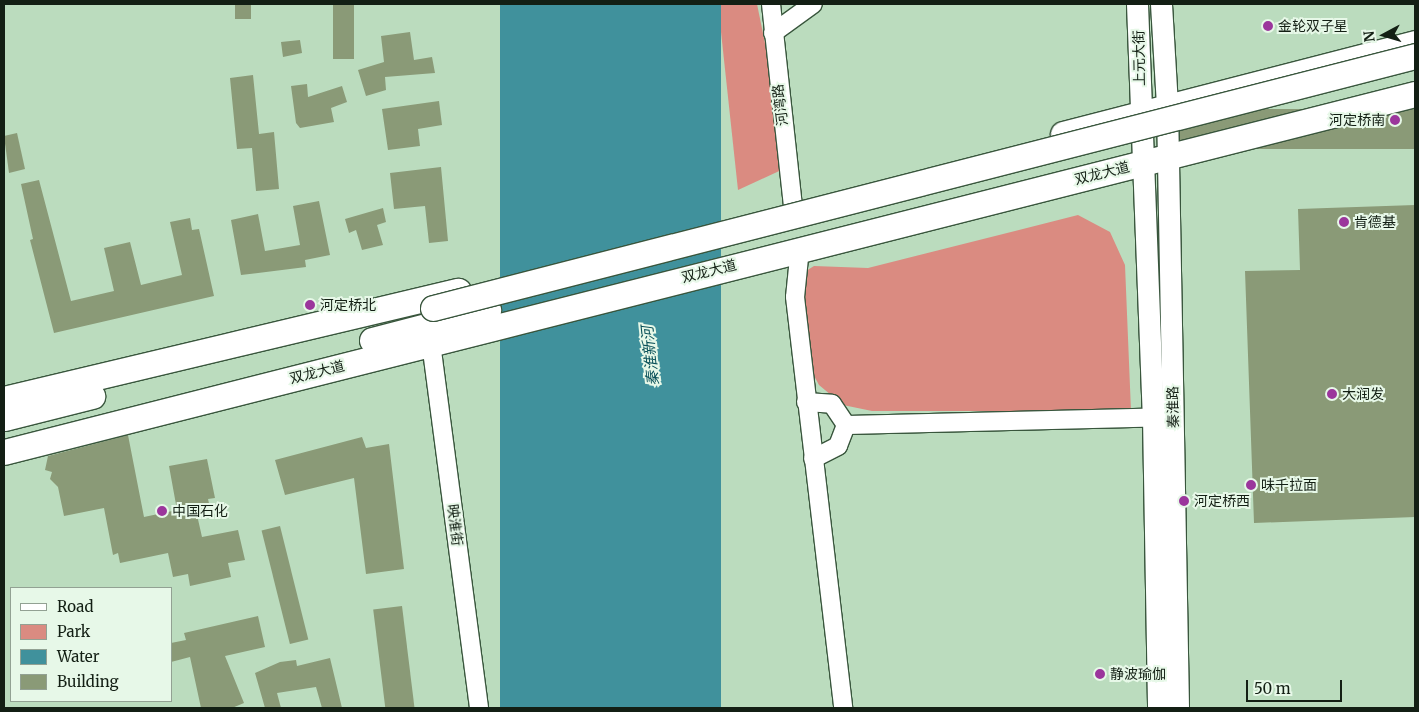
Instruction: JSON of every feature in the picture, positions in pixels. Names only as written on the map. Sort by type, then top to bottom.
[{"type":"highway","points":[[4,399],[516,277],[787,208],[1140,113],[1415,43]]},
{"type":"highway","points":[[4,418],[433,325],[1415,56]]},
{"type":"highway","points":[[4,436],[433,325],[954,195],[1415,74]]},
{"type":"highway","name":"双龙大道","points":[[4,452],[433,325],[523,319],[793,249],[1415,94]]},
{"type":"main road","name":"上元大街","points":[[1137,4],[1140,113]]},
{"type":"main road","name":"上元大街","points":[[1160,4],[1167,106]]},
{"type":"main road","name":"秦淮路","points":[[1158,708],[1168,157],[1167,106]]},
{"type":"main road","name":"秦淮路","points":[[1140,113],[1142,163],[1163,417],[1178,708]]},
{"type":"street","name":"河湾路","points":[[771,4],[787,208]]},
{"type":"street","points":[[773,33],[812,4]]},
{"type":"street","points":[[793,249],[795,297],[812,459],[843,708]]},
{"type":"street","name":"映淮街","points":[[433,325],[479,708]]},
{"type":"street","points":[[806,402],[832,404],[846,425]]},
{"type":"street","points":[[846,425],[1163,417]]},
{"type":"street","points":[[812,459],[838,446],[846,425]]},
{"type":"green space","points":[[718,4],[757,4],[790,166],[738,190]]},
{"type":"green space","points":[[1078,215],[1110,232],[1125,265],[1131,411],[872,411],[843,405],[819,385],[812,372],[802,292],[806,271],[814,266],[868,268]]},
{"type":"water","name":"秦淮新河","points":[[500,4],[721,4],[721,708],[500,708]]},
{"type":"building","points":[[235,4],[251,4],[251,19],[235,19]]},
{"type":"building","points":[[333,4],[354,4],[354,59],[333,59]]},
{"type":"building","points":[[410,32],[414,60],[432,57],[435,73],[385,77],[386,90],[366,96],[358,70],[384,62],[381,36]]},
{"type":"building","points":[[300,40],[302,53],[283,57],[281,42]]},
{"type":"building","points":[[253,75],[259,134],[274,132],[279,189],[256,191],[252,148],[237,149],[230,78]]},
{"type":"building","points":[[307,84],[308,97],[342,86],[347,102],[331,108],[334,122],[300,128],[296,123],[291,86]]},
{"type":"building","points":[[439,101],[442,125],[418,129],[420,146],[388,150],[382,109]]},
{"type":"building","points":[[1171,109],[1415,109],[1415,149],[1171,149]]},
{"type":"building","points":[[17,133],[25,169],[9,173],[4,136]]},
{"type":"building","points":[[441,167],[448,241],[429,243],[425,206],[394,209],[390,173]]},
{"type":"building","points":[[39,180],[71,301],[114,291],[104,248],[130,242],[141,285],[182,275],[170,222],[190,218],[192,230],[199,229],[214,296],[54,333],[30,240],[33,239],[21,184]]},
{"type":"building","points":[[319,201],[330,255],[305,260],[306,267],[241,275],[231,220],[258,214],[265,251],[300,245],[293,206]]},
{"type":"building","name":"大润发","points":[[1415,205],[1415,517],[1254,523],[1245,271],[1300,270],[1298,209]]},
{"type":"building","points":[[383,208],[386,222],[377,225],[383,245],[362,250],[356,230],[349,233],[345,219]]},
{"type":"building","points":[[128,435],[144,517],[177,510],[169,466],[207,459],[215,498],[208,499],[211,512],[197,515],[202,537],[238,530],[245,560],[228,563],[231,577],[190,586],[188,574],[173,577],[168,553],[120,563],[118,553],[113,555],[104,508],[64,516],[58,487],[50,479],[52,472],[45,470],[48,456]]},
{"type":"building","points":[[362,437],[366,448],[389,444],[404,569],[366,574],[354,478],[285,495],[275,460]]},
{"type":"building","points":[[280,526],[308,640],[290,644],[262,531]]},
{"type":"building","points":[[402,606],[415,708],[385,708],[373,610]]},
{"type":"building","points":[[258,616],[265,647],[225,656],[244,703],[232,708],[201,708],[190,657],[172,662],[172,643],[186,640],[184,633]]},
{"type":"building","points":[[330,658],[342,708],[322,708],[316,687],[277,693],[281,708],[265,708],[255,673],[280,662],[296,660],[297,666]]},
{"type":"place","name":"金轮双子星","points":[[1268,26]]},
{"type":"place","name":"河定桥南","points":[[1395,120]]},
{"type":"place","name":"肯德基","points":[[1344,222]]},
{"type":"place","name":"河定桥北","points":[[310,305]]},
{"type":"place","name":"大润发","points":[[1332,394]]},
{"type":"place","name":"味千拉面","points":[[1251,485]]},
{"type":"place","name":"河定桥西","points":[[1184,501]]},
{"type":"place","name":"中国石化","points":[[162,511]]},
{"type":"place","name":"静波瑜伽","points":[[1100,674]]}]
